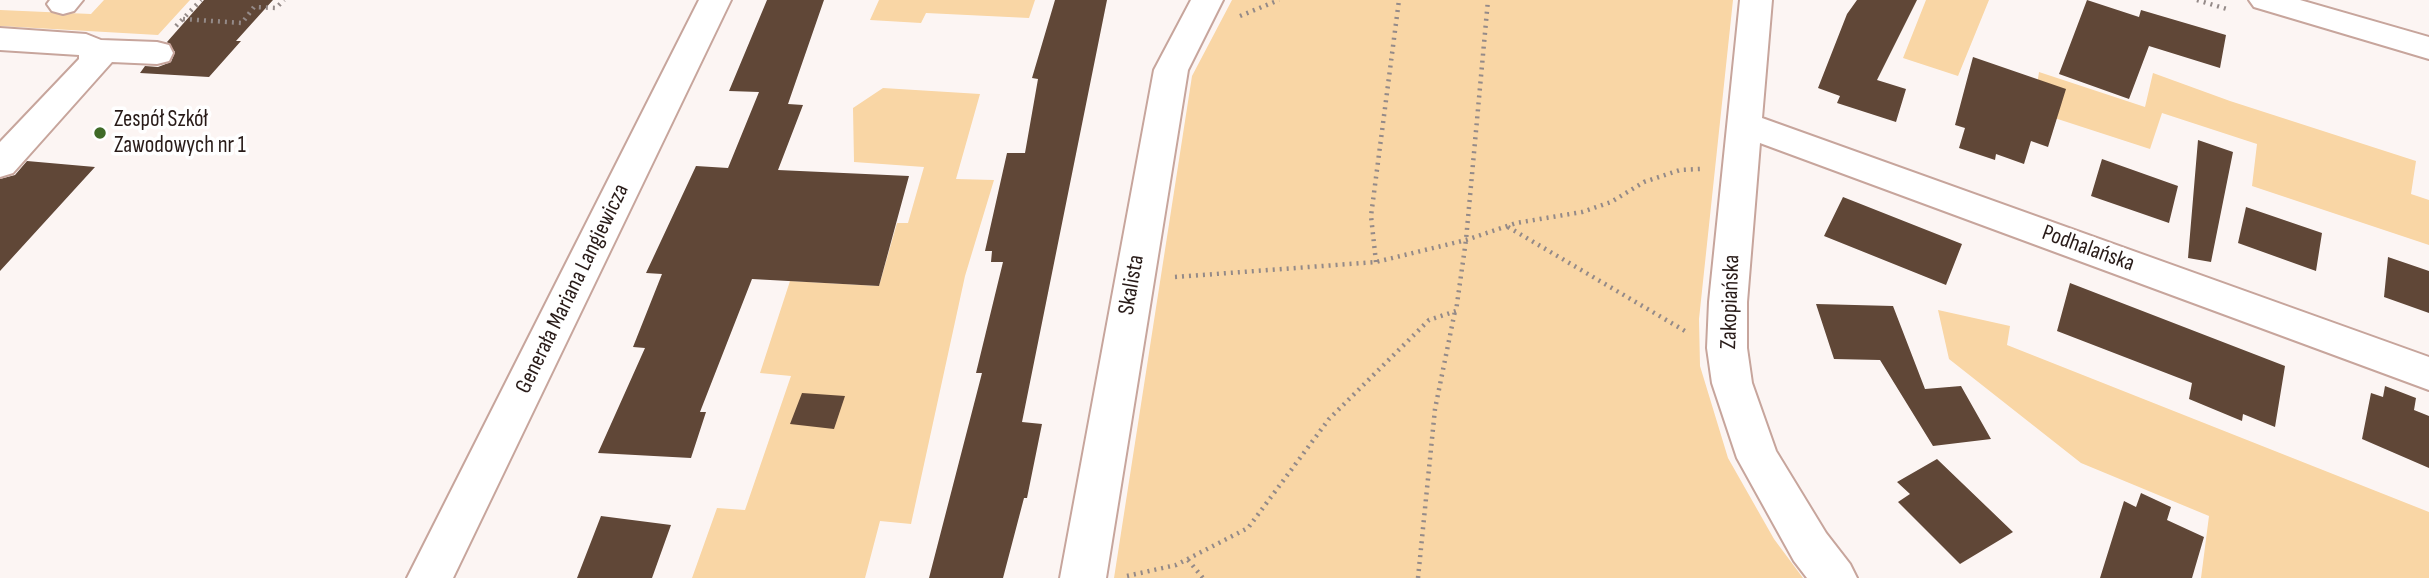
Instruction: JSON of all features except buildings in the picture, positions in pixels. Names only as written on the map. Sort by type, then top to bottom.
[{"type":"street","name":"Generała Mariana Langiewicza","points":[[430,578],[715,0]]},
{"type":"street","name":"Skalista","points":[[1083,578],[1132,280],[1171,70],[1207,0]]},
{"type":"street","name":"Zakopiańska","points":[[1756,0],[1728,302],[1727,348],[1732,383],[1758,457],[1810,547],[1834,578]]},
{"type":"street","points":[[2265,0],[2429,48]]},
{"type":"street","points":[[0,39],[86,45],[95,50],[157,53]]},
{"type":"street","points":[[0,164],[83,78],[96,61],[95,50]]},
{"type":"street","name":"Podhalańska","points":[[1746,125],[2429,374]]},
{"type":"path","points":[[183,19],[242,23],[254,7],[276,8],[284,0]]},
{"type":"path","points":[[1376,262],[1371,216],[1399,0]]},
{"type":"path","points":[[1424,578],[1418,575],[1435,409],[1456,311],[1466,240],[1488,0]]},
{"type":"path","points":[[1132,280],[1376,262],[1466,240],[1508,226],[1582,212],[1611,202],[1644,182],[1680,170],[1721,167],[1741,171]]},
{"type":"path","points":[[1508,226],[1707,344],[1727,348]]},
{"type":"path","points":[[1116,578],[1176,565],[1248,528],[1329,419],[1429,320],[1456,311]]},
{"type":"path","points":[[1188,560],[1203,578]]},
{"type":"shaded area","points":[[104,0],[190,0],[158,35],[0,26],[0,10],[91,14]]},
{"type":"shaded area","points":[[879,0],[1035,0],[1029,18],[926,13],[921,23],[870,20]]},
{"type":"shaded area","points":[[1232,0],[1733,0],[1699,319],[1700,366],[1728,458],[1774,539],[1803,578],[1114,578],[1192,76]]},
{"type":"shaded area","points":[[1926,0],[1989,0],[1958,76],[1903,58]]},
{"type":"shaded area","points":[[2039,72],[2145,107],[2153,73],[2230,101],[2416,161],[2411,194],[2429,200],[2429,245],[2252,186],[2257,144],[2162,113],[2150,149],[2033,111]]},
{"type":"shaded area","points":[[883,88],[980,94],[956,179],[994,180],[965,276],[911,524],[880,521],[865,578],[692,578],[717,508],[745,510],[791,376],[760,373],[790,281],[879,286],[897,223],[908,223],[924,167],[854,162],[853,108]]},
{"type":"shaded area","points":[[1938,310],[2010,326],[2007,345],[2429,512],[2429,578],[2201,578],[2209,516],[2081,463],[1949,359]]},
{"type":"place","name":"Zespół Szkół Zawodowych nr 1","points":[[100,133]]}]
